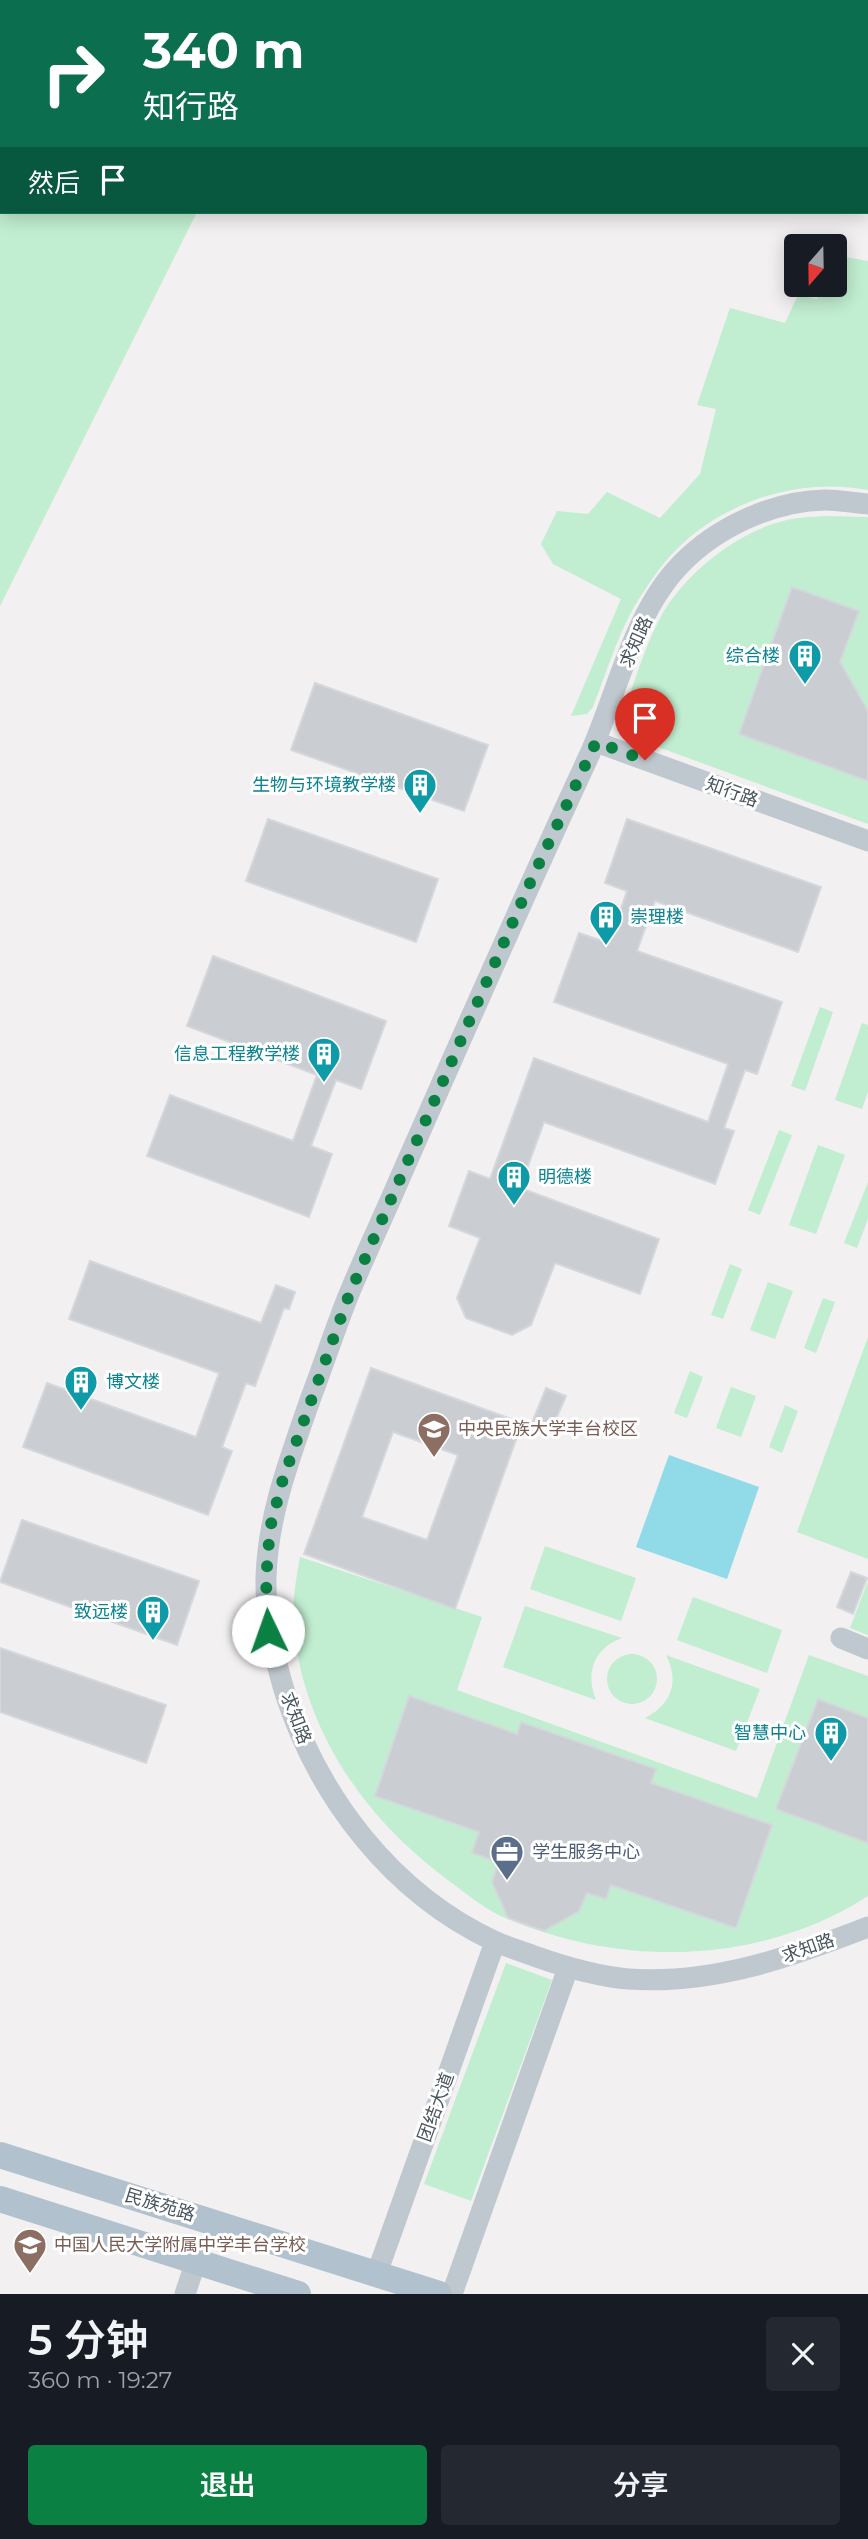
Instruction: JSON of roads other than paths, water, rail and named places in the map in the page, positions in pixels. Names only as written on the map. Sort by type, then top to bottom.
[{"type":"main road","name":"民族苑路","points":[[0,2155],[439,2294]]},
{"type":"main road","points":[[0,2199],[298,2294]]},
{"type":"street","name":"求知路","points":[[868,505],[828,500],[791,503],[749,518],[720,534],[680,566],[656,597],[637,636],[596,742],[525,895],[349,1295],[283,1479],[270,1528],[266,1580],[268,1631],[294,1720],[319,1773],[355,1830],[405,1881],[448,1914],[495,1942],[568,1968],[631,1979],[683,1978],[745,1970],[868,1927]]},
{"type":"street","name":"知行路","points":[[596,742],[868,841]]},
{"type":"street","points":[[841,1638],[868,1648]]},
{"type":"street","name":"团结大道","points":[[377,2273],[495,1942]]},
{"type":"street","points":[[452,2294],[568,1968]]},
{"type":"street","points":[[185,2294],[196,2261]]},
{"type":"water","points":[[669,1455],[759,1487],[727,1579],[636,1547]]},
{"type":"place","name":"综合楼","points":[[805,686]]},
{"type":"place","name":"生物与环境教学楼","points":[[420,815]]},
{"type":"place","name":"崇理楼","points":[[606,947]]},
{"type":"place","name":"信息工程教学楼","points":[[324,1084]]},
{"type":"place","name":"明德楼","points":[[514,1207]]},
{"type":"place","name":"博文楼","points":[[81,1412]]},
{"type":"place","name":"中央民族大学丰台校区","points":[[434,1459]]},
{"type":"place","name":"致远楼","points":[[153,1642]]},
{"type":"place","name":"智慧中心","points":[[831,1763]]},
{"type":"place","name":"学生服务中心","points":[[507,1882]]},
{"type":"place","name":"中国人民大学附属中学丰台学校","points":[[30,2275]]}]
